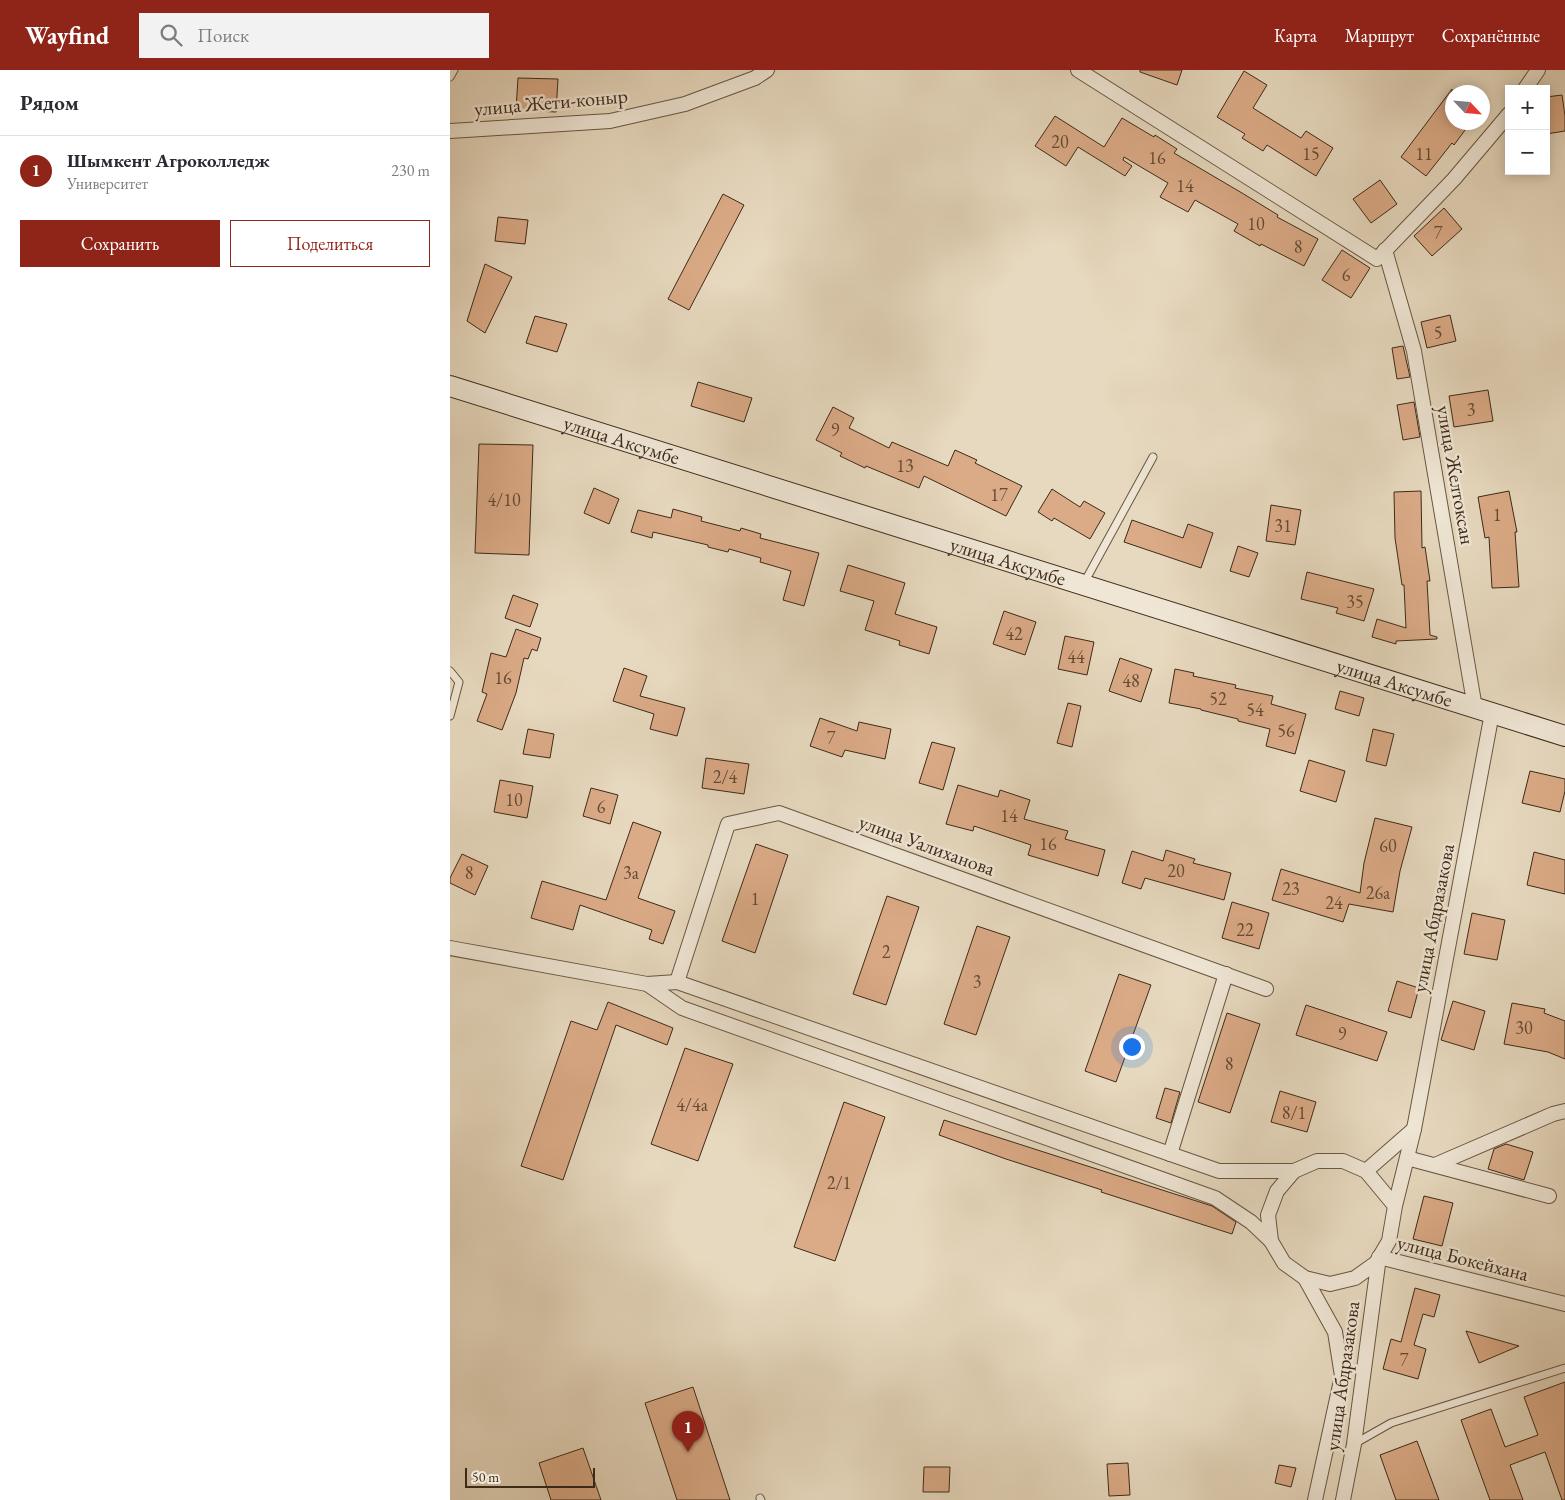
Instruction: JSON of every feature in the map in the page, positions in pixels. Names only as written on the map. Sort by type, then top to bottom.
[{"type":"main road","name":"улица Аксумбе","points":[[450,386],[1565,736]]},
{"type":"street","name":"улица Жети-коныр","points":[[450,131],[610,121],[686,104],[755,78],[767,70]]},
{"type":"street","points":[[1078,70],[1377,259],[1454,179],[1505,119]]},
{"type":"street","points":[[1529,85],[1538,70]]},
{"type":"street","name":"улица Желтоксан","points":[[1385,250],[1414,351],[1484,711]]},
{"type":"street","name":"улица Абдразакова","points":[[1395,1206],[1414,1129],[1484,711]]},
{"type":"street","name":"улица Уалиханова","points":[[677,982],[728,824],[779,813],[1266,989]]},
{"type":"street","points":[[450,948],[647,984],[677,982],[1219,1171],[1294,1171],[1317,1161],[1343,1161],[1366,1171],[1395,1206],[1389,1241],[1376,1263],[1355,1278],[1330,1284],[1305,1278],[1284,1263],[1271,1241],[1251,1222],[1215,1198],[682,1008],[647,984]]},
{"type":"street","points":[[1170,1154],[1226,974]]},
{"type":"street","points":[[1435,1165],[1553,1114],[1565,1111]]},
{"type":"street","points":[[1366,1171],[1414,1129]]},
{"type":"street","points":[[1407,1158],[1549,1196]]},
{"type":"street","points":[[1271,1241],[1268,1215],[1277,1191],[1294,1171]]},
{"type":"street","name":"улица Абдразакова","points":[[1342,1500],[1354,1444],[1380,1257]]},
{"type":"street","name":"улица Бокейхана","points":[[1380,1257],[1565,1304]]},
{"type":"street","name":"улица Абдразакова","points":[[1305,1278],[1335,1332],[1342,1376],[1315,1500]]},
{"type":"lane","points":[[450,77],[454,70]]},
{"type":"lane","points":[[1083,585],[1153,456]]},
{"type":"lane","points":[[450,671],[459,682],[450,716]]},
{"type":"lane","points":[[1354,1444],[1391,1424],[1565,1368]]},
{"type":"building","points":[[1140,70],[1182,70],[1177,85],[1140,72]]},
{"type":"building","points":[[1244,71],[1267,85],[1253,108],[1301,138],[1306,131],[1333,148],[1316,176],[1267,145],[1263,151],[1242,138],[1245,134],[1217,117]]},
{"type":"building","points":[[518,78],[558,79],[556,112],[516,110]]},
{"type":"building","points":[[1562,95],[1565,131],[1550,133],[1550,96]]},
{"type":"building","points":[[1445,98],[1445,130],[1465,130],[1454,145],[1452,143],[1426,176],[1401,157]]},
{"type":"building","points":[[1055,116],[1104,147],[1122,118],[1154,137],[1155,135],[1177,149],[1174,153],[1278,215],[1277,217],[1318,239],[1304,266],[1261,244],[1260,246],[1234,231],[1238,224],[1195,200],[1188,212],[1160,197],[1168,183],[1124,157],[1123,160],[1132,166],[1125,176],[1078,147],[1066,166],[1035,146]]},
{"type":"building","points":[[1380,180],[1397,204],[1371,223],[1353,199]]},
{"type":"building","points":[[723,194],[744,205],[689,310],[668,299]]},
{"type":"building","points":[[1444,208],[1462,229],[1432,256],[1414,236]]},
{"type":"building","points":[[498,217],[528,220],[525,244],[495,241]]},
{"type":"building","points":[[1342,250],[1370,268],[1351,298],[1322,280]]},
{"type":"building","points":[[485,264],[512,277],[485,333],[467,321]]},
{"type":"building","points":[[1450,315],[1456,341],[1427,348],[1421,322]]},
{"type":"building","points":[[535,316],[567,324],[557,352],[526,343]]},
{"type":"building","points":[[1403,346],[1410,377],[1397,379],[1392,348]]},
{"type":"building","points":[[698,382],[752,398],[744,422],[691,406]]},
{"type":"building","points":[[1488,390],[1493,421],[1454,427],[1449,396]]},
{"type":"building","points":[[1414,402],[1420,437],[1403,440],[1397,405]]},
{"type":"building","points":[[833,407],[854,418],[849,428],[889,448],[892,442],[948,466],[955,450],[977,460],[975,463],[1022,486],[1006,516],[924,476],[919,488],[866,466],[865,468],[840,456],[842,453],[816,440]]},
{"type":"building","points":[[479,444],[533,445],[529,555],[475,553]]},
{"type":"building","points":[[594,488],[619,499],[609,524],[584,513]]},
{"type":"building","points":[[1052,489],[1080,507],[1084,501],[1105,513],[1090,539],[1054,518],[1052,521],[1038,512]]},
{"type":"building","points":[[1421,491],[1422,548],[1425,547],[1430,581],[1427,581],[1430,635],[1437,637],[1437,639],[1396,641],[1396,644],[1372,637],[1377,619],[1406,628],[1404,585],[1402,585],[1395,538],[1394,492]]},
{"type":"building","points":[[1509,491],[1517,532],[1515,532],[1519,587],[1492,588],[1489,537],[1485,538],[1478,497]]},
{"type":"building","points":[[1271,505],[1301,510],[1295,545],[1266,541]]},
{"type":"building","points":[[673,509],[702,517],[701,521],[740,531],[741,528],[761,534],[760,538],[819,553],[804,606],[783,600],[791,571],[760,562],[761,558],[729,549],[728,552],[708,547],[708,545],[653,532],[652,538],[631,532],[638,510],[671,518]]},
{"type":"building","points":[[1132,520],[1183,538],[1188,524],[1213,533],[1201,568],[1124,542]]},
{"type":"building","points":[[1238,546],[1258,553],[1249,577],[1230,571]]},
{"type":"building","points":[[848,565],[905,583],[895,614],[937,627],[929,654],[899,645],[900,641],[865,630],[874,601],[840,591]]},
{"type":"building","points":[[1307,572],[1374,589],[1364,621],[1336,613],[1338,608],[1301,599]]},
{"type":"building","points":[[513,595],[538,604],[530,627],[505,618]]},
{"type":"building","points":[[1004,611],[1036,622],[1025,655],[993,644]]},
{"type":"building","points":[[516,629],[541,638],[537,651],[532,649],[528,659],[524,658],[516,693],[502,730],[477,721],[487,694],[482,692],[491,653],[506,657]]},
{"type":"building","points":[[1065,636],[1094,642],[1087,675],[1058,669]]},
{"type":"building","points":[[1120,658],[1152,669],[1141,702],[1109,691]]},
{"type":"building","points":[[624,668],[647,676],[640,696],[685,708],[677,736],[650,729],[654,714],[613,701]]},
{"type":"building","points":[[1175,669],[1194,673],[1193,676],[1236,685],[1235,688],[1273,696],[1271,704],[1306,714],[1295,754],[1266,746],[1270,729],[1201,709],[1169,703]]},
{"type":"building","points":[[1340,691],[1364,698],[1359,716],[1335,709]]},
{"type":"building","points":[[1068,703],[1081,706],[1072,747],[1057,743]]},
{"type":"building","points":[[820,718],[857,731],[859,722],[891,729],[885,759],[845,750],[842,757],[810,746]]},
{"type":"building","points":[[528,729],[554,734],[550,758],[523,754]]},
{"type":"building","points":[[1373,729],[1394,734],[1386,766],[1366,761]]},
{"type":"building","points":[[932,742],[955,748],[943,790],[919,783]]},
{"type":"building","points":[[706,758],[749,764],[744,794],[702,788]]},
{"type":"building","points":[[1309,760],[1345,771],[1336,802],[1300,791]]},
{"type":"building","points":[[1530,771],[1565,779],[1565,791],[1560,812],[1522,803]]},
{"type":"building","points":[[500,780],[533,786],[527,818],[494,812]]},
{"type":"building","points":[[958,785],[998,797],[1000,790],[1030,800],[1024,819],[1068,831],[1065,839],[1105,850],[1098,876],[1028,855],[1031,845],[974,826],[973,831],[946,824]]},
{"type":"building","points":[[591,788],[618,795],[610,824],[583,816]]},
{"type":"building","points":[[1375,818],[1412,827],[1400,871],[1393,912],[1349,904],[1343,922],[1272,900],[1281,869],[1360,893],[1364,863]]},
{"type":"building","points":[[633,822],[661,832],[638,898],[675,911],[663,944],[649,939],[652,930],[580,905],[573,930],[531,918],[542,881],[606,900]]},
{"type":"building","points":[[756,844],[788,855],[755,953],[722,941]]},
{"type":"building","points":[[1166,850],[1195,859],[1193,863],[1231,873],[1224,900],[1145,878],[1141,889],[1122,883],[1132,851],[1163,861]]},
{"type":"building","points":[[1534,852],[1565,860],[1565,894],[1527,885]]},
{"type":"building","points":[[462,854],[488,866],[475,895],[450,883],[450,878]]},
{"type":"building","points":[[887,896],[919,907],[886,1005],[853,994]]},
{"type":"building","points":[[1232,902],[1269,913],[1259,949],[1222,938]]},
{"type":"building","points":[[1472,913],[1505,920],[1497,960],[1464,954]]},
{"type":"building","points":[[977,926],[1010,937],[976,1035],[944,1024]]},
{"type":"building","points":[[1119,974],[1151,985],[1116,1082],[1085,1071]]},
{"type":"building","points":[[1397,981],[1419,988],[1411,1018],[1388,1011]]},
{"type":"building","points":[[1453,1001],[1485,1011],[1474,1050],[1441,1040]]},
{"type":"building","points":[[608,1002],[673,1028],[667,1045],[616,1025],[563,1180],[521,1166],[571,1021],[597,1030]]},
{"type":"building","points":[[1512,1003],[1545,1009],[1544,1013],[1565,1021],[1565,1059],[1548,1052],[1504,1044]]},
{"type":"building","points":[[1306,1005],[1387,1032],[1377,1061],[1296,1035]]},
{"type":"building","points":[[1227,1013],[1260,1024],[1230,1113],[1198,1102]]},
{"type":"building","points":[[685,1048],[733,1064],[698,1161],[651,1144]]},
{"type":"building","points":[[1165,1088],[1180,1092],[1171,1123],[1156,1118]]},
{"type":"building","points":[[1280,1091],[1316,1102],[1307,1132],[1271,1122]]},
{"type":"building","points":[[844,1102],[885,1117],[835,1261],[794,1247]]},
{"type":"building","points":[[944,1120],[1212,1206],[1236,1222],[1232,1234],[1101,1192],[1102,1190],[939,1135]]},
{"type":"building","points":[[1506,1144],[1533,1152],[1524,1180],[1488,1169],[1494,1149]]},
{"type":"building","points":[[1424,1196],[1453,1203],[1442,1246],[1413,1239]]},
{"type":"building","points":[[1415,1288],[1440,1295],[1434,1317],[1423,1314],[1414,1345],[1426,1349],[1418,1379],[1383,1369],[1391,1339],[1401,1342]]},
{"type":"building","points":[[1466,1331],[1519,1346],[1479,1363]]},
{"type":"building","points":[[1565,1382],[1565,1500],[1562,1500],[1545,1452],[1510,1465],[1523,1500],[1490,1500],[1461,1420],[1491,1409],[1505,1447],[1538,1435],[1524,1397]]},
{"type":"building","points":[[693,1387],[730,1500],[677,1500],[645,1403]]},
{"type":"building","points":[[1417,1441],[1439,1500],[1396,1500],[1380,1455]]},
{"type":"building","points":[[583,1448],[601,1500],[551,1500],[539,1463]]},
{"type":"building","points":[[1128,1463],[1130,1495],[1109,1496],[1107,1464]]},
{"type":"building","points":[[1279,1465],[1296,1468],[1291,1487],[1275,1483]]},
{"type":"building","points":[[924,1467],[950,1467],[949,1492],[923,1492]]},
{"type":"place","name":"Шымкент Агроколледж","points":[[688,1452]]}]
